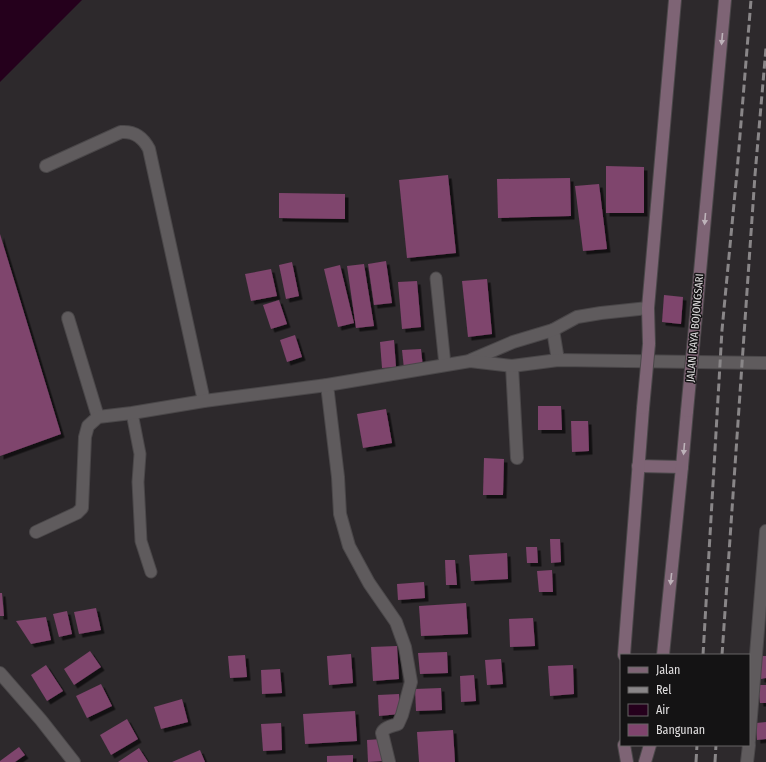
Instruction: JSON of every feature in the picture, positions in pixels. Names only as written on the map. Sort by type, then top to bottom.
[{"type":"street","points":[[624,654],[649,344],[648,308],[675,0]]},
{"type":"street","name":"JALAN RAYA BOJONGSARI","points":[[663,654],[725,0]]},
{"type":"street","points":[[46,166],[121,132],[128,131],[143,139],[149,149],[151,157],[204,401]]},
{"type":"street","points":[[36,532],[77,513],[82,508],[85,437],[88,426],[98,416],[132,413],[204,401],[327,385],[470,361],[513,342],[553,330],[577,317],[601,312],[648,308]]},
{"type":"street","points":[[68,318],[98,416]]},
{"type":"street","points":[[553,330],[558,360]]},
{"type":"street","points":[[470,361],[512,366],[558,360],[766,363]]},
{"type":"street","points":[[512,366],[517,458]]},
{"type":"street","points":[[327,385],[338,477],[340,514],[350,546],[369,583],[396,622],[405,647],[409,668],[411,682],[402,715],[398,724],[385,729],[382,733],[389,762]]},
{"type":"street","points":[[638,466],[682,467]]},
{"type":"street","points":[[750,729],[766,531]]},
{"type":"street","points":[[0,673],[42,720],[74,762]]},
{"type":"street","points":[[624,746],[627,762]]},
{"type":"street","points":[[645,762],[650,746]]},
{"type":"street","points":[[747,762],[749,746]]},
{"type":"lane","points":[[436,278],[445,365]]},
{"type":"lane","points":[[132,413],[140,454],[138,482],[141,541],[151,572]]},
{"type":"water","points":[[0,0],[82,0],[0,82]]},
{"type":"building","points":[[606,166],[644,167],[644,213],[606,213]]},
{"type":"building","points":[[448,175],[456,253],[407,258],[399,180]]},
{"type":"building","points":[[570,178],[571,216],[498,218],[497,179]]},
{"type":"building","points":[[599,184],[607,249],[583,251],[575,186]]},
{"type":"building","points":[[279,193],[345,194],[345,219],[279,218]]},
{"type":"building","points":[[0,234],[61,434],[0,456]]},
{"type":"building","points":[[386,261],[392,303],[374,305],[368,264]]},
{"type":"building","points":[[292,262],[299,296],[286,299],[279,265]]},
{"type":"building","points":[[364,264],[374,326],[356,328],[347,266]]},
{"type":"building","points":[[340,265],[354,323],[338,327],[324,269]]},
{"type":"building","points":[[271,269],[277,296],[251,301],[245,274]]},
{"type":"building","points":[[487,279],[492,334],[468,337],[462,281]]},
{"type":"building","points":[[417,281],[421,327],[402,329],[398,282]]},
{"type":"building","points":[[664,295],[683,297],[681,324],[662,322]]},
{"type":"building","points":[[279,300],[287,324],[271,329],[263,305]]},
{"type":"building","points":[[295,335],[302,357],[287,362],[280,340]]},
{"type":"building","points":[[394,340],[396,367],[382,368],[380,342]]},
{"type":"building","points":[[421,349],[423,368],[404,369],[402,350]]},
{"type":"building","points":[[538,406],[561,406],[562,430],[538,430]]},
{"type":"building","points":[[386,409],[392,443],[363,448],[357,414]]},
{"type":"building","points":[[571,421],[588,421],[589,451],[572,452]]},
{"type":"building","points":[[484,458],[504,459],[503,495],[483,495]]},
{"type":"building","points":[[550,539],[560,539],[561,562],[551,563]]},
{"type":"building","points":[[526,547],[537,547],[538,563],[527,563]]},
{"type":"building","points":[[507,553],[508,579],[471,581],[469,555]]},
{"type":"building","points":[[445,560],[455,560],[457,585],[446,585]]},
{"type":"building","points":[[552,570],[553,592],[539,592],[537,571]]},
{"type":"building","points":[[424,582],[425,598],[398,600],[397,584]]},
{"type":"building","points":[[0,593],[2,593],[4,616],[0,616]]},
{"type":"building","points":[[466,603],[468,634],[421,636],[419,606]]},
{"type":"building","points":[[96,608],[101,630],[79,634],[74,612]]},
{"type":"building","points":[[67,611],[72,634],[59,637],[53,614]]},
{"type":"building","points":[[46,617],[51,640],[31,644],[16,621]]},
{"type":"building","points":[[533,618],[535,646],[510,647],[509,619]]},
{"type":"building","points":[[397,646],[399,679],[373,681],[371,647]]},
{"type":"building","points":[[90,651],[101,667],[74,685],[64,669]]},
{"type":"building","points":[[447,652],[448,673],[420,674],[418,653]]},
{"type":"building","points":[[351,654],[353,683],[329,685],[327,656]]},
{"type":"building","points":[[245,655],[247,677],[230,678],[228,656]]},
{"type":"building","points":[[760,656],[766,656],[766,678],[761,679]]},
{"type":"building","points":[[501,659],[503,684],[487,685],[485,660]]},
{"type":"building","points":[[46,665],[63,691],[47,701],[31,675]]},
{"type":"building","points":[[573,665],[574,694],[550,696],[548,666]]},
{"type":"building","points":[[280,669],[282,693],[262,694],[261,670]]},
{"type":"building","points":[[474,675],[476,701],[461,702],[460,676]]},
{"type":"building","points":[[101,684],[112,706],[87,718],[76,696]]},
{"type":"building","points":[[758,685],[766,685],[766,703],[760,703]]},
{"type":"building","points":[[441,688],[442,710],[416,711],[415,689]]},
{"type":"building","points":[[399,694],[400,714],[379,716],[378,695]]},
{"type":"building","points":[[182,699],[188,722],[161,729],[154,707]]},
{"type":"building","points":[[355,711],[357,741],[305,744],[303,714]]},
{"type":"building","points":[[127,719],[138,739],[111,755],[100,735]]},
{"type":"building","points":[[766,722],[766,739],[757,740],[756,723]]},
{"type":"building","points":[[281,723],[282,750],[263,751],[261,724]]},
{"type":"building","points":[[453,730],[455,762],[419,762],[417,732]]},
{"type":"building","points":[[382,739],[383,761],[368,762],[367,740]]},
{"type":"building","points":[[19,747],[25,755],[15,762],[0,762],[0,761]]},
{"type":"building","points":[[139,748],[148,762],[118,762]]},
{"type":"building","points":[[200,750],[205,762],[172,762]]},
{"type":"building","points":[[353,755],[353,762],[327,762],[327,756]]},
{"type":"railway","points":[[703,654],[722,330],[751,0]]},
{"type":"railway","points":[[722,654],[755,175],[766,48]]},
{"type":"railway","points":[[696,762],[697,746]]},
{"type":"railway","points":[[715,762],[716,746]]}]
